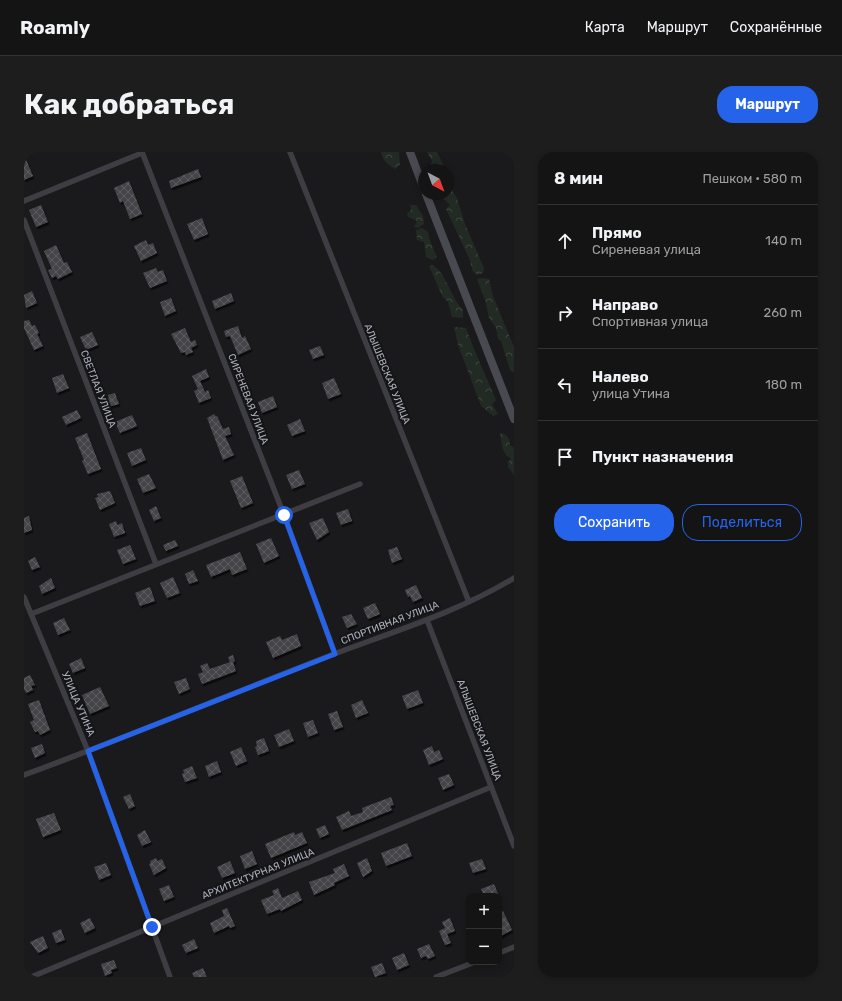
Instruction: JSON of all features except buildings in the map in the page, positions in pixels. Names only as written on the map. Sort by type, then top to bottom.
[{"type":"main road","points":[[410,152],[418,173]]},
{"type":"main road","points":[[428,200],[514,418]]},
{"type":"street","points":[[24,202],[142,152]]},
{"type":"street","name":"СИРЕНЕВАЯ УЛИЦА","points":[[142,152],[284,515],[335,654]]},
{"type":"street","name":"АЛЫШЕВСКАЯ УЛИЦА","points":[[290,152],[469,602]]},
{"type":"street","name":"СВЕТЛАЯ УЛИЦА","points":[[24,220],[156,564]]},
{"type":"street","points":[[31,614],[360,484]]},
{"type":"street","name":"СПОРТИВНАЯ УЛИЦА","points":[[24,775],[335,654],[427,620],[469,602],[514,578]]},
{"type":"street","name":"УЛИЦА УТИНА","points":[[24,597],[88,751],[170,977]]},
{"type":"street","name":"АЛЫШЕВСКАЯ УЛИЦА","points":[[427,620],[514,846]]},
{"type":"street","name":"АРХИТЕКТУРНАЯ УЛИЦА","points":[[31,977],[491,787]]},
{"type":"street","points":[[502,952],[514,947]]},
{"type":"street","points":[[436,977],[467,965]]},
{"type":"street","points":[[24,972],[26,977]]},
{"type":"green space","points":[[381,152],[399,152],[400,165],[395,169],[392,167],[384,160]]},
{"type":"green space","points":[[427,152],[437,152],[443,164],[431,164],[432,161]]},
{"type":"green space","points":[[454,193],[465,224],[484,268],[483,273],[478,275],[473,272],[469,258],[446,209],[450,205],[445,200],[454,200]]},
{"type":"green space","points":[[410,205],[416,205],[423,216],[424,224],[418,228],[414,227],[417,221],[408,217],[407,213],[411,210]]},
{"type":"green space","points":[[422,228],[428,232],[430,242],[437,258],[432,260],[426,257],[424,242],[417,240],[416,230]]},
{"type":"green space","points":[[433,265],[446,281],[455,299],[463,310],[463,318],[452,317],[448,302],[442,296],[429,266]]},
{"type":"green space","points":[[477,279],[489,279],[493,296],[514,347],[514,373],[510,370],[501,341],[498,339],[496,328],[489,318],[485,300]]},
{"type":"green space","points":[[454,327],[466,328],[496,400],[492,404],[498,414],[493,416],[481,406],[458,345]]},
{"type":"green space","points":[[500,433],[505,434],[508,437],[510,445],[514,448],[514,475],[508,467],[508,462],[511,459],[505,454]]},
{"type":"route","points":[[152,927],[88,751],[335,654],[284,515]]}]
